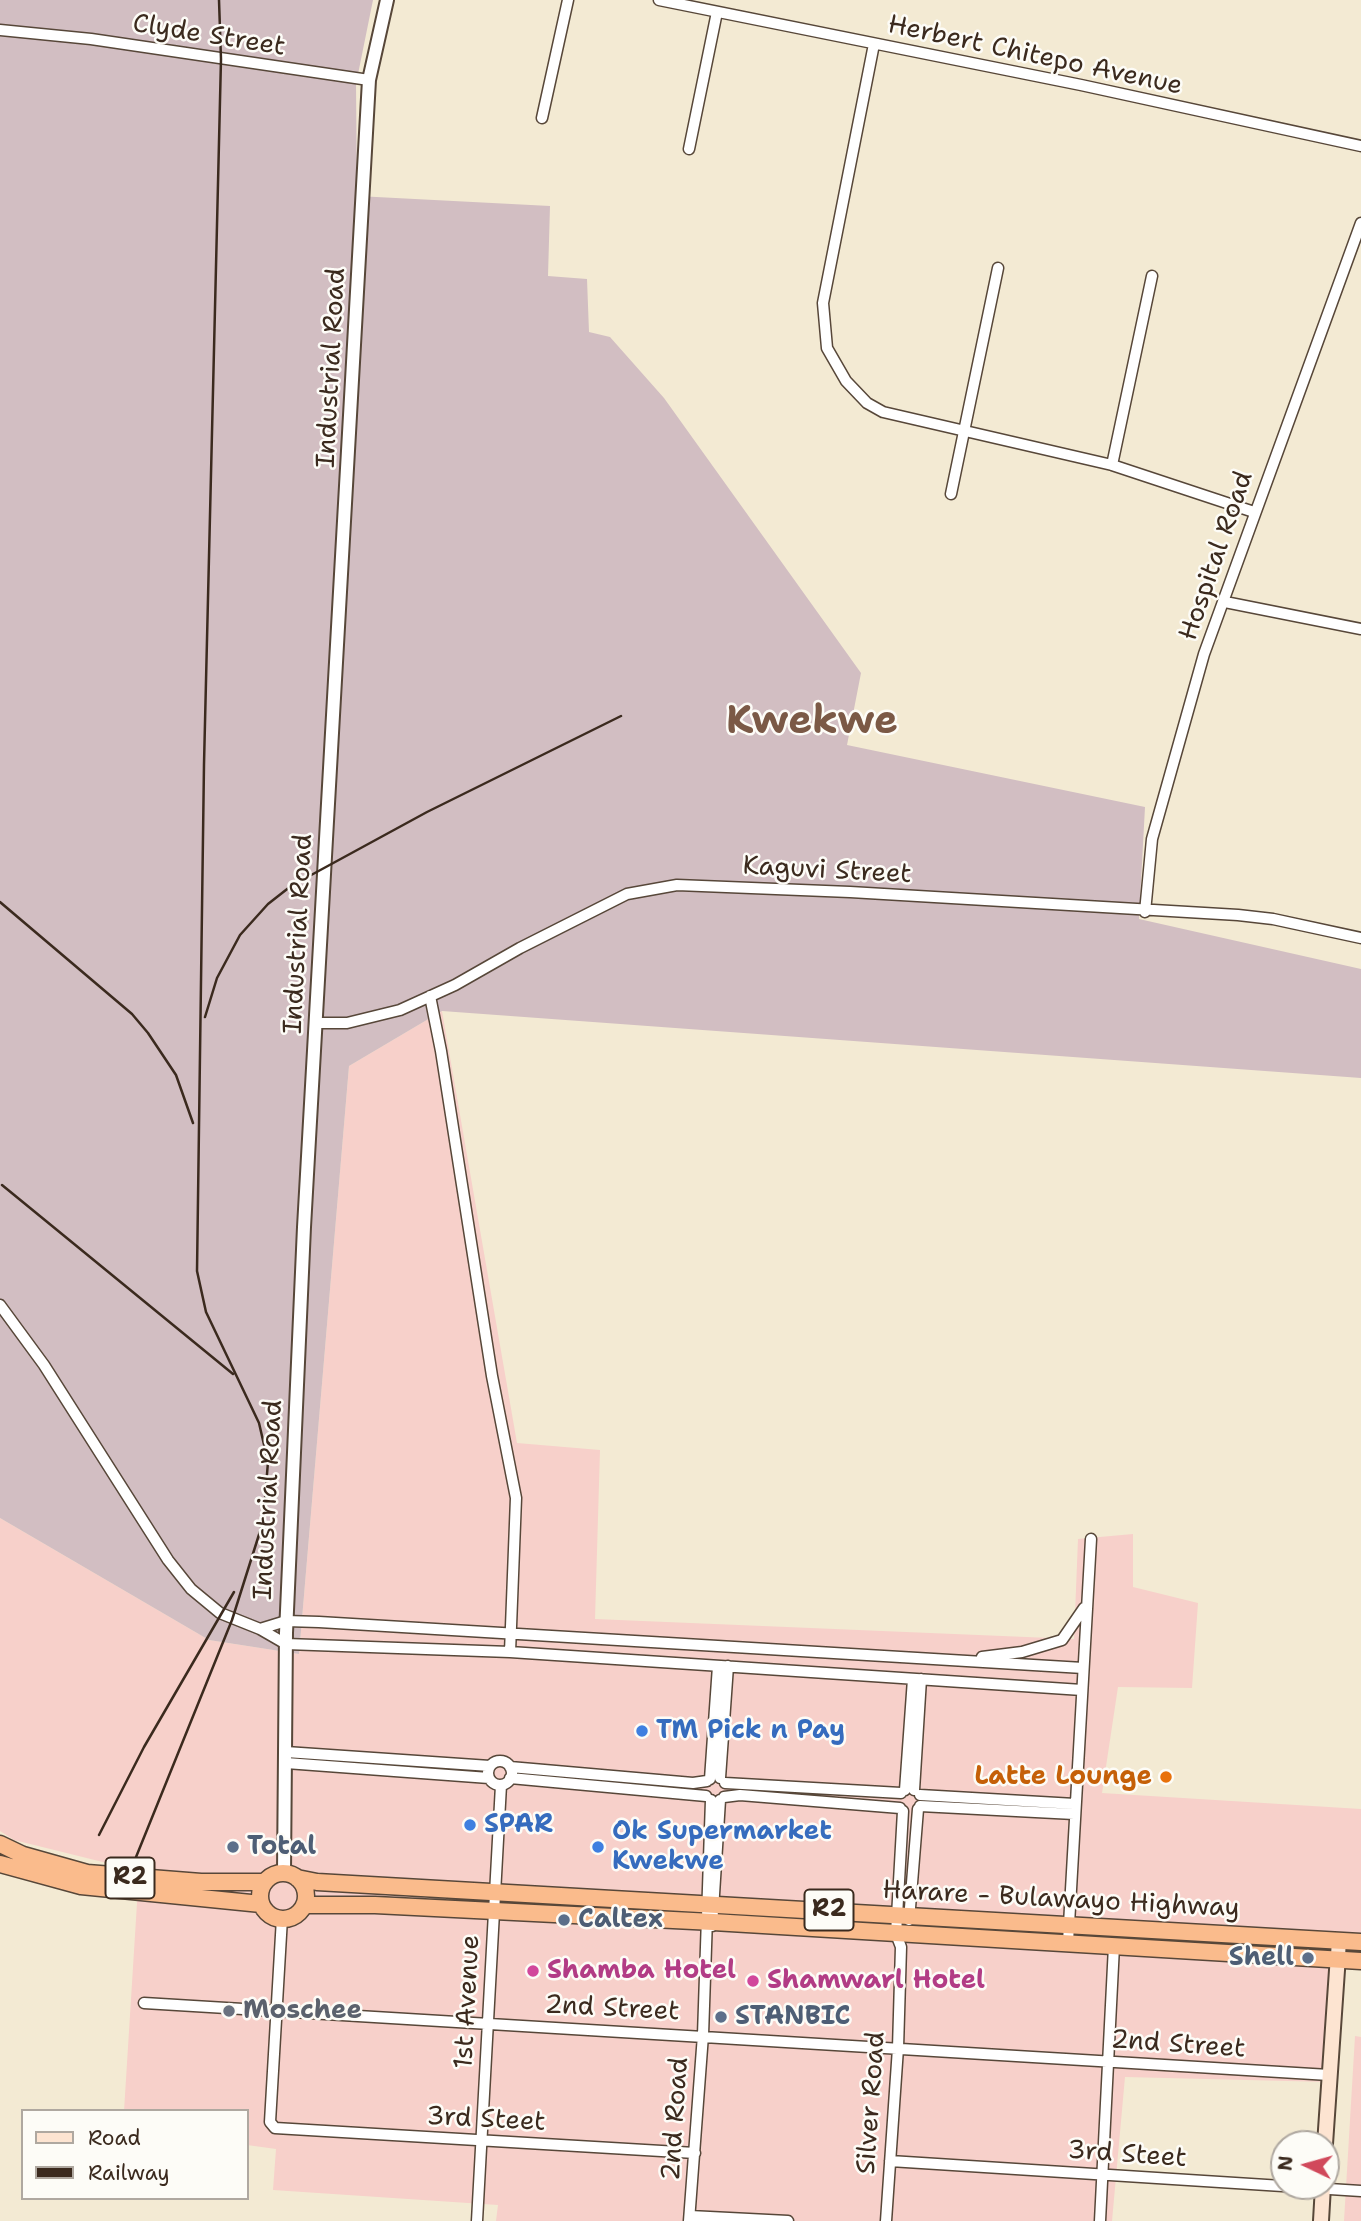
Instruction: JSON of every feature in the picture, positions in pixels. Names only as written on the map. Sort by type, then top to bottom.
[{"type":"highway","name":"R2","points":[[0,1843],[23,1854],[87,1873],[200,1889],[261,1903],[271,1915],[282,1918]]},
{"type":"highway","name":"R2","points":[[0,1864],[81,1886],[200,1889],[264,1882],[291,1875]]},
{"type":"highway","name":"Harare - Bulawayo Highway","points":[[291,1875],[317,1882],[1361,1942]]},
{"type":"highway","points":[[282,1918],[294,1916],[304,1905],[305,1890],[291,1875]]},
{"type":"highway","points":[[261,1903],[264,1882]]},
{"type":"highway","points":[[375,1905],[377,1885]]},
{"type":"highway","name":"Harare - Bulawayo Highway","points":[[304,1905],[375,1905],[494,1911],[708,1927],[902,1938],[970,1937],[1068,1942],[1361,1961]]},
{"type":"highway","points":[[970,1937],[972,1918]]},
{"type":"highway","points":[[1244,1954],[1246,1935]]},
{"type":"highway","points":[[1301,1957],[1303,1939]]},
{"type":"main road","points":[[1326,2130],[1339,1941]]},
{"type":"main road","points":[[1321,2221],[1322,2200]]},
{"type":"street","name":"Industrial Road","points":[[291,1875],[286,1757],[286,1621],[304,1227],[318,1023],[369,80],[387,0]]},
{"type":"street","points":[[542,118],[568,0]]},
{"type":"street","name":"Herbert Chitepo Avenue","points":[[659,0],[1361,146]]},
{"type":"street","points":[[689,149],[717,12]]},
{"type":"street","name":"Clyde Street","points":[[0,30],[91,39],[369,80]]},
{"type":"street","points":[[874,44],[823,303],[827,348],[846,381],[867,403],[883,412],[1112,465],[1254,512]]},
{"type":"street","name":"Hospital Road","points":[[1145,912],[1152,839],[1204,654],[1361,223]]},
{"type":"street","points":[[951,494],[998,268]]},
{"type":"street","points":[[1112,465],[1152,276]]},
{"type":"street","points":[[1225,602],[1361,629]]},
{"type":"street","name":"Kaguvi Street","points":[[318,1023],[347,1023],[372,1018],[430,996],[627,894],[654,887],[824,891],[1273,919],[1361,938]]},
{"type":"street","points":[[430,996],[442,1051],[492,1376],[516,1498],[510,1652]]},
{"type":"street","points":[[0,1305],[44,1365],[168,1560],[191,1589],[220,1613],[260,1629],[286,1644],[510,1652],[1082,1690]]},
{"type":"street","points":[[1068,1942],[1091,1539]]},
{"type":"street","points":[[961,1660],[1022,1652],[1062,1640],[1080,1618],[1087,1600]]},
{"type":"street","points":[[260,1629],[286,1621],[512,1632],[1083,1668]]},
{"type":"street","points":[[638,1661],[640,1640]]},
{"type":"street","points":[[715,1798],[704,1788],[715,1780],[723,1666]]},
{"type":"street","points":[[904,1914],[913,1797],[917,1679]]},
{"type":"street","points":[[286,1757],[490,1766],[500,1762],[507,1777]]},
{"type":"street","points":[[286,1757],[489,1778],[693,1783],[715,1780],[1074,1809]]},
{"type":"street","points":[[489,1778],[490,1766]]},
{"type":"street","points":[[507,1777],[715,1798],[740,1795],[901,1809],[911,1813],[913,1797]]},
{"type":"street","name":"1st Avenue","points":[[477,2221],[494,1911],[507,1777]]},
{"type":"street","points":[[715,1780],[727,1790],[715,1798]]},
{"type":"street","points":[[904,1914],[901,1809],[898,1800],[913,1797]]},
{"type":"street","name":"2nd Road","points":[[690,2218],[703,2035],[715,1798]]},
{"type":"street","name":"Silver Road","points":[[886,2221],[904,1914]]},
{"type":"street","points":[[275,2012],[282,1918]]},
{"type":"street","points":[[1100,2221],[1114,1946]]},
{"type":"street","name":"2nd Street","points":[[144,2003],[703,2035],[1329,2076]]},
{"type":"street","name":"3rd Steet","points":[[275,2012],[270,2122],[275,2128],[695,2153]]},
{"type":"street","name":"3rd Steet","points":[[890,2161],[1270,2185]]},
{"type":"street","name":"3rd Steet","points":[[1340,2190],[1361,2192]]},
{"type":"street","points":[[690,2218],[788,2221]]},
{"type":"shaded area","name":"Kwekwe","points":[[0,0],[373,0],[356,84],[357,196],[550,206],[548,276],[587,279],[589,332],[610,337],[664,398],[861,673],[847,745],[1145,807],[1139,919],[1361,969],[1361,1078],[442,1011],[349,1066],[299,1654],[209,1640],[0,1518]]},
{"type":"shaded area","points":[[442,1011],[517,1443],[600,1450],[595,1619],[1074,1639],[1078,1539],[1133,1534],[1133,1587],[1198,1603],[1192,1688],[1118,1687],[1102,1793],[1361,1809],[1361,1936],[1334,1933],[1328,2082],[1125,2077],[1112,2221],[496,2221],[498,2205],[273,2190],[276,2149],[248,2145],[248,2109],[124,2109],[139,1871],[14,1840],[0,1831],[0,1518],[209,1640],[299,1654],[349,1066]]},
{"type":"shaded area","points":[[1355,2036],[1361,2037],[1361,2221],[1344,2221]]},
{"type":"railway","points":[[134,1862],[232,1620],[263,1522],[268,1462],[259,1423],[206,1312],[197,1271],[204,764],[221,59],[219,0]]},
{"type":"railway","points":[[205,1017],[217,978],[240,935],[268,904],[291,886],[427,812],[621,716]]},
{"type":"railway","points":[[0,902],[132,1014],[176,1075],[193,1123]]},
{"type":"railway","points":[[2,1185],[233,1374]]},
{"type":"railway","points":[[99,1835],[144,1747],[234,1592]]},
{"type":"place","name":"TM Pick n Pay","points":[[642,1731]]},
{"type":"place","name":"Latte Lounge","points":[[1166,1777]]},
{"type":"place","name":"SPAR","points":[[470,1825]]},
{"type":"place","name":"Total","points":[[233,1847]]},
{"type":"place","name":"Ok Supermarket Kwekwe","points":[[598,1847]]},
{"type":"place","name":"Caltex","points":[[564,1920]]},
{"type":"place","name":"Shell","points":[[1308,1958]]},
{"type":"place","name":"Shamba Hotel","points":[[533,1971]]},
{"type":"place","name":"Shamwarl Hotel","points":[[753,1981]]},
{"type":"place","name":"Moschee","points":[[229,2011]]},
{"type":"place","name":"STANBIC","points":[[721,2017]]},
{"type":"district","name":"Kwekwe","points":[[812,723]]}]
